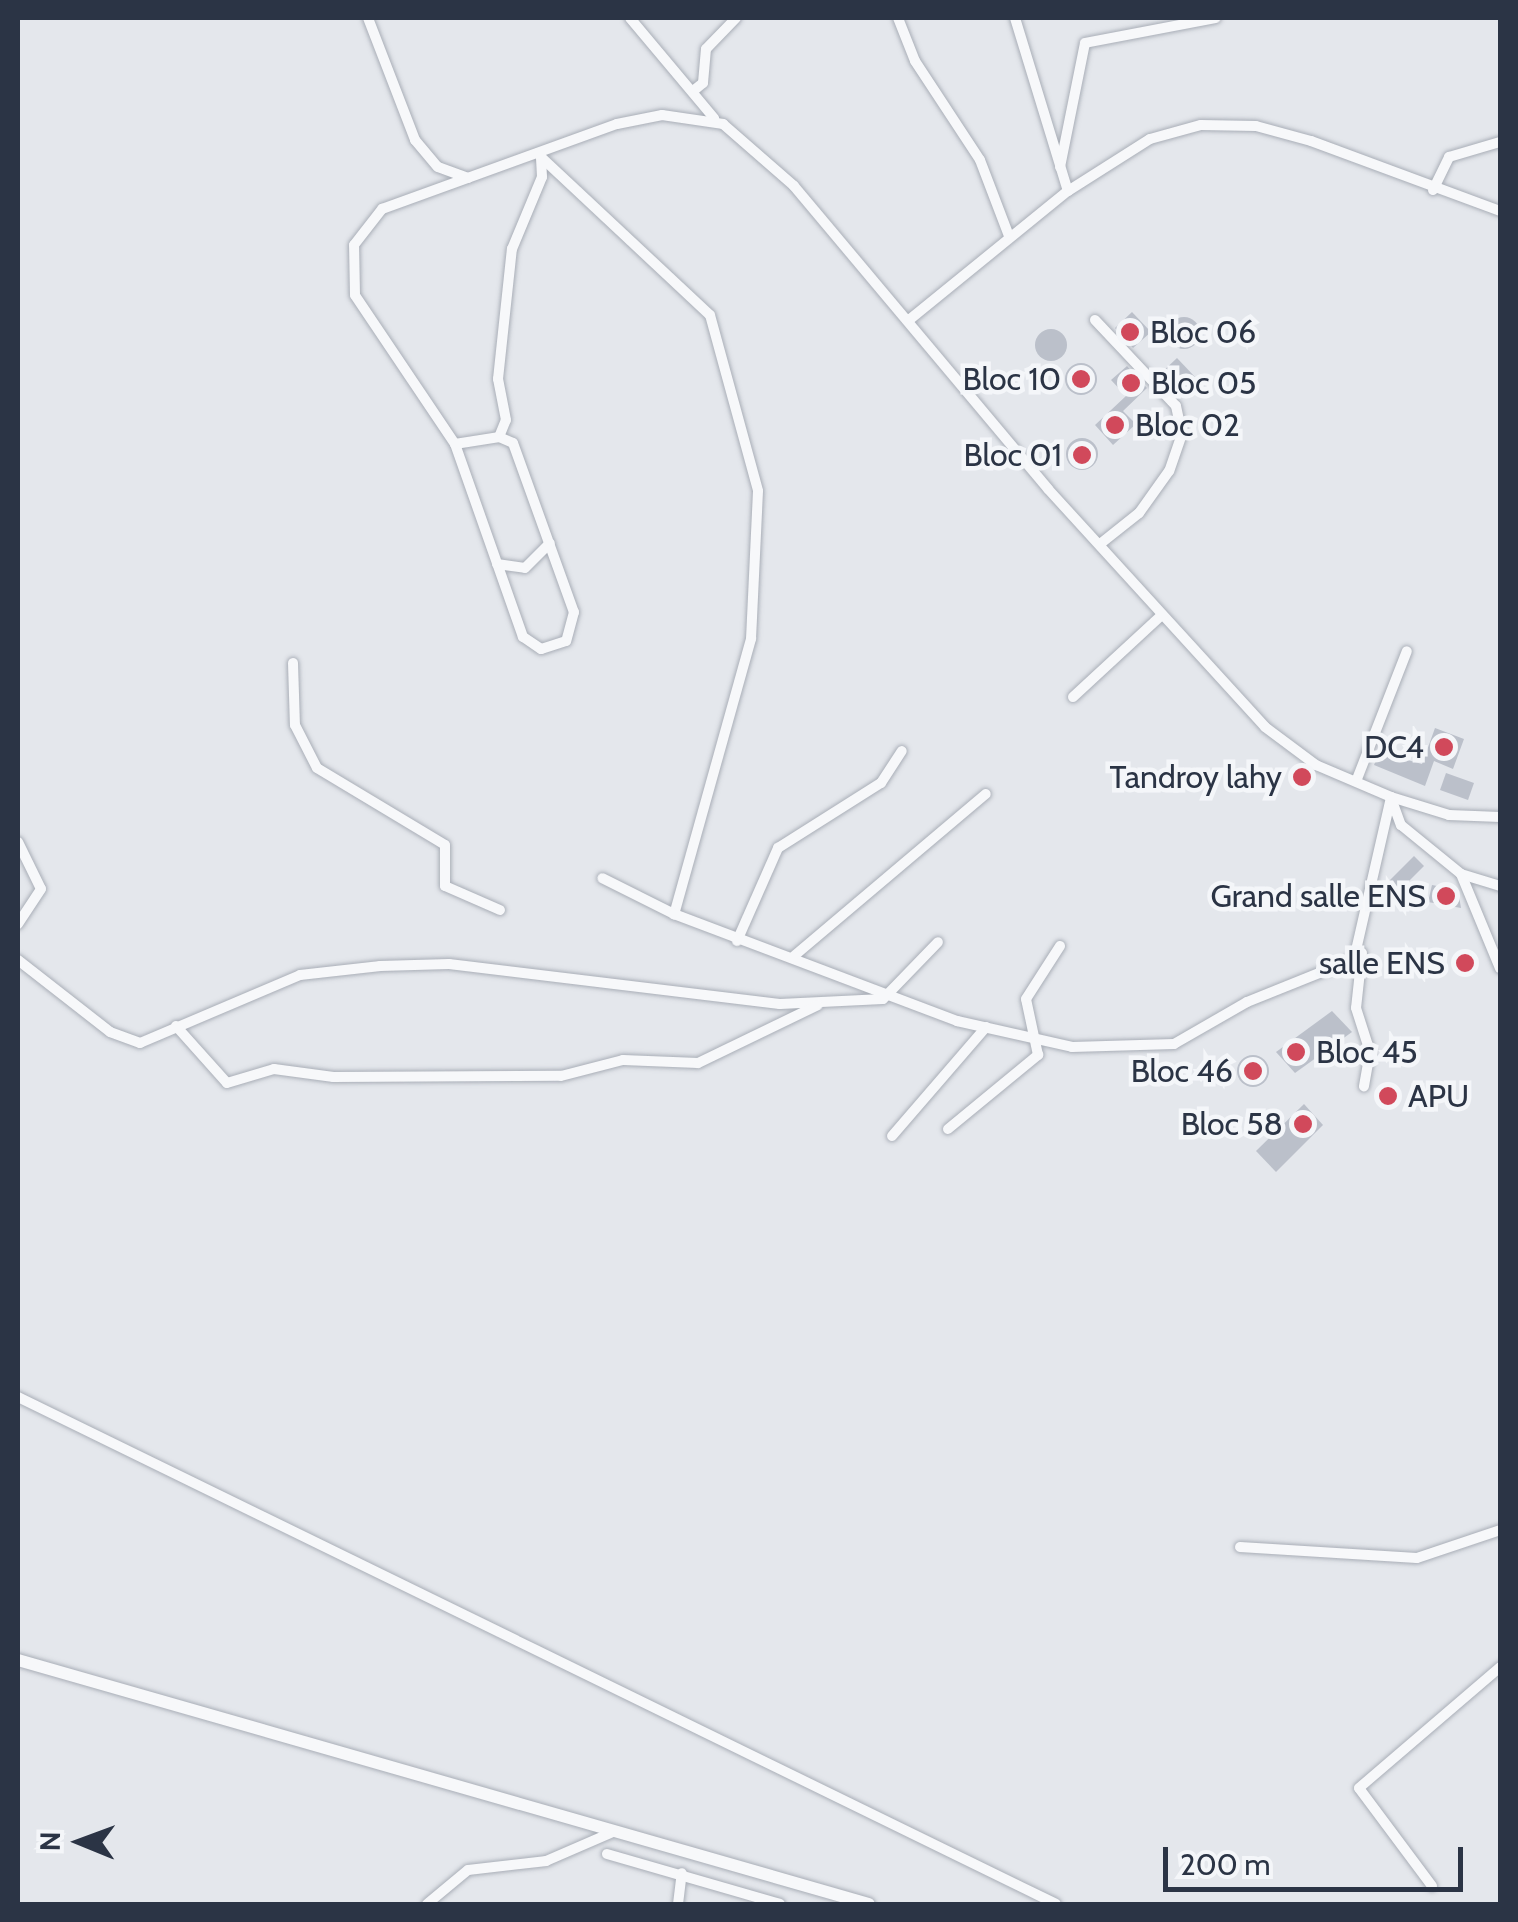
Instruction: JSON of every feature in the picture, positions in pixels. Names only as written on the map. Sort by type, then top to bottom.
[{"type":"street","points":[[368,18],[415,140],[438,167],[470,179]]},
{"type":"street","points":[[630,18],[723,124],[794,186],[1100,544],[1265,727],[1316,765],[1357,779],[1391,797],[1449,816],[1500,817]]},
{"type":"street","points":[[694,91],[703,83],[706,49],[736,18]]},
{"type":"street","points":[[898,18],[915,61],[980,160],[1009,236]]},
{"type":"street","points":[[1015,18],[1068,192]]},
{"type":"street","points":[[1060,167],[1085,43],[1216,18]]},
{"type":"street","points":[[455,444],[499,437],[517,451],[574,612],[566,641],[530,646],[455,444],[364,313],[351,261],[365,223],[382,209],[662,115],[723,124]]},
{"type":"street","points":[[909,320],[1068,192],[1150,140],[1202,125],[1256,126],[1311,141],[1433,190],[1500,211]]},
{"type":"street","points":[[1433,190],[1449,156],[1500,142]]},
{"type":"street","points":[[499,437],[506,420],[498,379],[512,249],[542,177],[541,157]]},
{"type":"street","points":[[541,157],[710,314],[756,470],[752,639],[674,914]]},
{"type":"street","points":[[1095,320],[1176,406],[1182,434],[1169,471],[1139,514],[1100,544]]},
{"type":"street","points":[[497,564],[526,568],[550,543]]},
{"type":"street","points":[[1074,697],[1162,615]]},
{"type":"street","points":[[1357,779],[1407,650]]},
{"type":"street","points":[[294,663],[295,725],[317,768],[445,845],[445,886],[500,910]]},
{"type":"street","points":[[737,941],[778,848],[882,782],[902,751]]},
{"type":"street","points":[[794,956],[986,794]]},
{"type":"street","points":[[1391,797],[1401,825],[1461,874],[1500,886]]},
{"type":"street","points":[[1364,1086],[1369,1030],[1356,1008],[1362,950],[1391,797]]},
{"type":"street","points":[[18,842],[41,889],[18,924]]},
{"type":"street","points":[[1461,874],[1500,968]]},
{"type":"street","points":[[602,878],[737,941],[794,956],[883,998],[986,1027],[1092,1048],[1174,1044],[1362,950]]},
{"type":"street","points":[[18,960],[124,1042],[140,1043],[310,972],[431,964],[713,998],[824,1003],[883,998],[938,942]]},
{"type":"street","points":[[948,1129],[1038,1055],[1041,1039],[1026,999],[1060,946]]},
{"type":"street","points":[[176,1026],[227,1083],[274,1069],[333,1077],[562,1076],[624,1060],[698,1063],[824,1003]]},
{"type":"street","points":[[892,1136],[986,1027]]},
{"type":"street","points":[[18,1397],[1056,1904]]},
{"type":"street","points":[[1240,1546],[1416,1558],[1500,1530]]},
{"type":"street","points":[[18,1660],[836,1900],[869,1904]]},
{"type":"street","points":[[1432,1886],[1359,1788],[1500,1667]]},
{"type":"street","points":[[428,1904],[468,1870],[546,1861],[613,1832]]},
{"type":"street","points":[[608,1854],[780,1904]]},
{"type":"street","points":[[678,1904],[682,1873]]},
{"type":"building","name":"Bloc 06","points":[[1132,312],[1151,332],[1133,348],[1115,328]]},
{"type":"building","points":[[1184,317],[1195,322],[1200,333],[1195,344],[1184,349],[1173,344],[1168,333],[1173,322]]},
{"type":"building","points":[[1051,329],[1062,334],[1067,345],[1062,356],[1051,361],[1040,356],[1035,345],[1040,334]]},
{"type":"building","points":[[1177,358],[1196,378],[1178,395],[1159,375]]},
{"type":"building","name":"Bloc 10","points":[[1081,363],[1092,368],[1097,379],[1092,390],[1081,395],[1070,390],[1065,379],[1070,368]]},
{"type":"building","points":[[1127,366],[1147,388],[1123,411],[1136,424],[1113,445],[1095,425],[1126,396],[1111,380]]},
{"type":"building","name":"Bloc 01","points":[[1082,438],[1093,443],[1098,454],[1093,465],[1082,470],[1071,465],[1066,454],[1071,443]]},
{"type":"building","points":[[1435,728],[1464,739],[1453,769],[1434,761],[1425,786],[1374,765],[1379,752],[1422,764]]},
{"type":"building","points":[[1446,773],[1474,783],[1468,800],[1440,790]]},
{"type":"building","points":[[1414,856],[1424,866],[1399,891],[1389,881]]},
{"type":"building","name":"Grand salle ENS","points":[[1432,885],[1458,890],[1461,908],[1428,902]]},
{"type":"building","points":[[1332,1011],[1352,1032],[1295,1073],[1276,1052]]},
{"type":"building","name":"Bloc 46","points":[[1253,1055],[1264,1060],[1269,1071],[1264,1082],[1253,1087],[1242,1082],[1237,1071],[1242,1060]]},
{"type":"building","points":[[1304,1104],[1323,1125],[1276,1172],[1256,1151]]},
{"type":"place","name":"Bloc 06","points":[[1130,332]]},
{"type":"place","name":"Bloc 10","points":[[1081,379]]},
{"type":"place","name":"Bloc 05","points":[[1131,383]]},
{"type":"place","name":"Bloc 02","points":[[1115,425]]},
{"type":"place","name":"Bloc 01","points":[[1082,455]]},
{"type":"place","name":"DC4","points":[[1444,747]]},
{"type":"place","name":"Tandroy lahy","points":[[1302,777]]},
{"type":"place","name":"Grand salle ENS","points":[[1446,896]]},
{"type":"place","name":"salle ENS","points":[[1465,963]]},
{"type":"place","name":"Bloc 45","points":[[1296,1052]]},
{"type":"place","name":"Bloc 46","points":[[1253,1071]]},
{"type":"place","name":"APU","points":[[1388,1096]]},
{"type":"place","name":"Bloc 58","points":[[1303,1124]]}]
